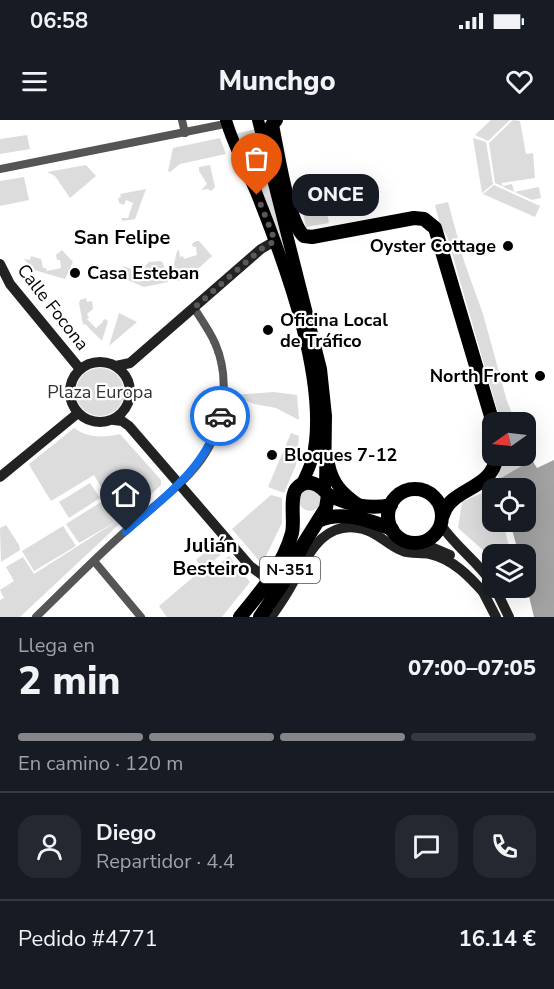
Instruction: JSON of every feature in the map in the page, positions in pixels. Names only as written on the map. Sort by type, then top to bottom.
[{"type":"highway","points":[[276,120],[272,126],[288,200],[294,224],[304,236],[312,237],[414,218],[424,219],[435,228],[490,412]]},
{"type":"highway","points":[[442,520],[439,502],[421,489],[405,491],[398,495],[391,505],[388,517],[392,529],[401,539],[422,543],[434,536],[442,520],[453,498],[470,491],[489,475],[494,466]]},
{"type":"highway","points":[[302,484],[314,483],[326,493],[353,505],[364,507],[391,505]]},
{"type":"highway","name":"N-351","points":[[240,617],[269,580],[290,540],[294,520],[292,499],[295,490],[302,484]]},
{"type":"highway","name":"N-351","points":[[260,617],[285,580],[326,508],[326,493]]},
{"type":"highway","points":[[318,521],[341,516],[392,529]]},
{"type":"main road","name":"N-351","points":[[259,122],[321,369],[326,416],[326,493]]},
{"type":"main road","name":"N-351","points":[[225,126],[275,241],[298,314],[313,387],[312,459],[302,484]]},
{"type":"main road","points":[[326,444],[336,485],[347,496],[364,507]]},
{"type":"street","points":[[182,120],[185,133]]},
{"type":"street","points":[[0,169],[225,126]]},
{"type":"street","points":[[269,580],[250,566],[129,426],[122,421],[114,420],[94,422],[78,413],[73,406],[70,390],[75,374],[87,364],[98,362],[116,366],[130,363],[261,249],[275,241]]},
{"type":"street","name":"Calle Focona","points":[[0,264],[10,284],[80,369]]},
{"type":"street","points":[[36,617],[179,484],[200,461],[210,444],[219,422],[224,395],[220,361],[216,345],[194,308]]},
{"type":"street","points":[[114,420],[126,408],[131,394],[127,377],[130,363]]},
{"type":"street","points":[[116,366],[127,377]]},
{"type":"street","points":[[126,408],[129,426]]},
{"type":"street","points":[[0,477],[78,413]]},
{"type":"street","points":[[442,520],[449,538],[473,558],[482,570]]},
{"type":"street","points":[[271,617],[286,597],[313,546],[333,531],[348,528],[363,528],[401,550],[441,557],[466,574],[482,591]]},
{"type":"street","points":[[422,543],[443,550],[465,565],[482,590]]},
{"type":"street","points":[[94,561],[141,617]]},
{"type":"street","points":[[487,598],[496,617]]},
{"type":"street","points":[[500,598],[509,617]]},
{"type":"green space","points":[[491,120],[510,120],[488,141],[475,135]]},
{"type":"green space","points":[[513,120],[520,121],[526,154],[533,153],[535,178],[502,183],[502,186],[512,184],[514,192],[495,183],[489,143]]},
{"type":"green space","points":[[256,129],[292,271],[235,134]]},
{"type":"green space","points":[[27,135],[30,149],[0,154],[0,139]]},
{"type":"green space","points":[[220,138],[226,154],[180,164],[170,172],[168,171],[173,148]]},
{"type":"green space","points":[[473,138],[486,142],[493,184],[482,193]]},
{"type":"green space","points":[[86,165],[96,176],[70,198],[55,176],[47,172]]},
{"type":"green space","points":[[210,165],[215,187],[211,191],[201,190],[207,184],[199,167]]},
{"type":"green space","points":[[24,177],[29,200],[0,206],[0,181]]},
{"type":"green space","points":[[321,181],[329,223],[306,227],[297,185]]},
{"type":"green space","points":[[494,185],[540,206],[535,217],[483,194]]},
{"type":"green space","points":[[539,187],[541,198],[532,200],[514,192]]},
{"type":"green space","points":[[146,189],[135,219],[123,221],[121,218],[128,218],[133,203],[126,200],[124,205],[119,203],[120,194]]},
{"type":"green space","points":[[448,202],[512,412],[498,412],[447,236],[440,225],[435,205]]},
{"type":"green space","points":[[199,241],[212,256],[187,279],[177,281],[174,264],[177,251],[179,250],[180,257],[183,256],[184,259],[197,255],[196,247],[192,244]]},
{"type":"green space","points":[[62,250],[73,262],[65,279],[34,270],[24,259],[30,260],[31,256],[41,259],[43,268],[47,271],[61,268],[60,260],[57,260],[56,255]]},
{"type":"green space","points":[[161,261],[168,282],[144,287],[121,275],[124,266],[131,269],[133,278],[136,277],[137,282],[149,278],[145,266],[149,262]]},
{"type":"green space","points":[[86,298],[87,302],[92,301],[93,309],[87,314],[89,317],[87,319],[96,328],[103,320],[108,321],[102,341],[85,324],[83,325],[79,303],[80,300]]},
{"type":"green space","points":[[119,313],[137,322],[109,346]]},
{"type":"green space","name":"Plaza Europa","points":[[95,368],[105,368],[120,378],[124,392],[123,401],[114,412],[105,416],[95,416],[80,406],[76,397],[76,387],[86,372]]},
{"type":"green space","points":[[274,392],[297,395],[299,420],[276,408],[254,404],[233,395]]},
{"type":"green space","points":[[74,428],[85,434],[96,436],[120,434],[161,480],[161,485],[20,617],[0,617],[0,600],[4,598],[0,590],[14,581],[6,567],[23,557],[34,574],[117,521],[79,543],[66,524],[106,499],[120,519],[94,475],[51,501],[31,468],[29,464]]},
{"type":"green space","points":[[291,433],[299,436],[296,465],[284,493],[268,487]]},
{"type":"green space","points":[[500,466],[522,466],[501,478],[497,474]]},
{"type":"green space","points":[[90,483],[100,498],[69,518],[59,502]]},
{"type":"green space","points":[[310,489],[320,496],[321,500],[314,510],[310,511],[300,504],[299,500],[306,490]]},
{"type":"green space","points":[[482,493],[482,532],[505,532],[508,544],[482,544],[482,549],[458,528],[462,502]]},
{"type":"green space","points":[[271,495],[282,498],[282,523],[262,564],[232,529]]},
{"type":"green space","points":[[6,525],[20,550],[1,562],[0,528]]},
{"type":"green space","points":[[63,526],[76,546],[34,571],[22,551]]},
{"type":"green space","points":[[216,542],[224,552],[203,570],[196,560]]},
{"type":"green space","points":[[229,556],[250,582],[222,617],[167,617],[159,606],[198,573],[203,578]]},
{"type":"shaded area","points":[[554,460],[554,617],[534,617],[529,598],[536,598],[536,544],[516,544],[513,532],[536,532],[536,478],[501,478],[522,466],[536,466],[537,468]]},
{"type":"way so far","points":[[220,416],[224,395],[220,361],[216,345],[194,308],[261,249],[275,241],[257,195]]},
{"type":"place","name":"ONCE","points":[[257,195]]},
{"type":"place","name":"Oyster Cottage","points":[[508,246]]},
{"type":"place","name":"Casa Esteban","points":[[75,273]]},
{"type":"place","name":"Oficina Local de Tráfico","points":[[268,330]]},
{"type":"place","name":"North Front","points":[[540,376]]},
{"type":"place","name":"Bloques 7-12","points":[[272,455]]},
{"type":"district","name":"San Felipe","points":[[122,237]]},
{"type":"district","name":"Julián Besteiro","points":[[211,556]]},
{"type":"route","points":[[126,531],[179,484],[200,461],[216,432],[220,416]]}]
